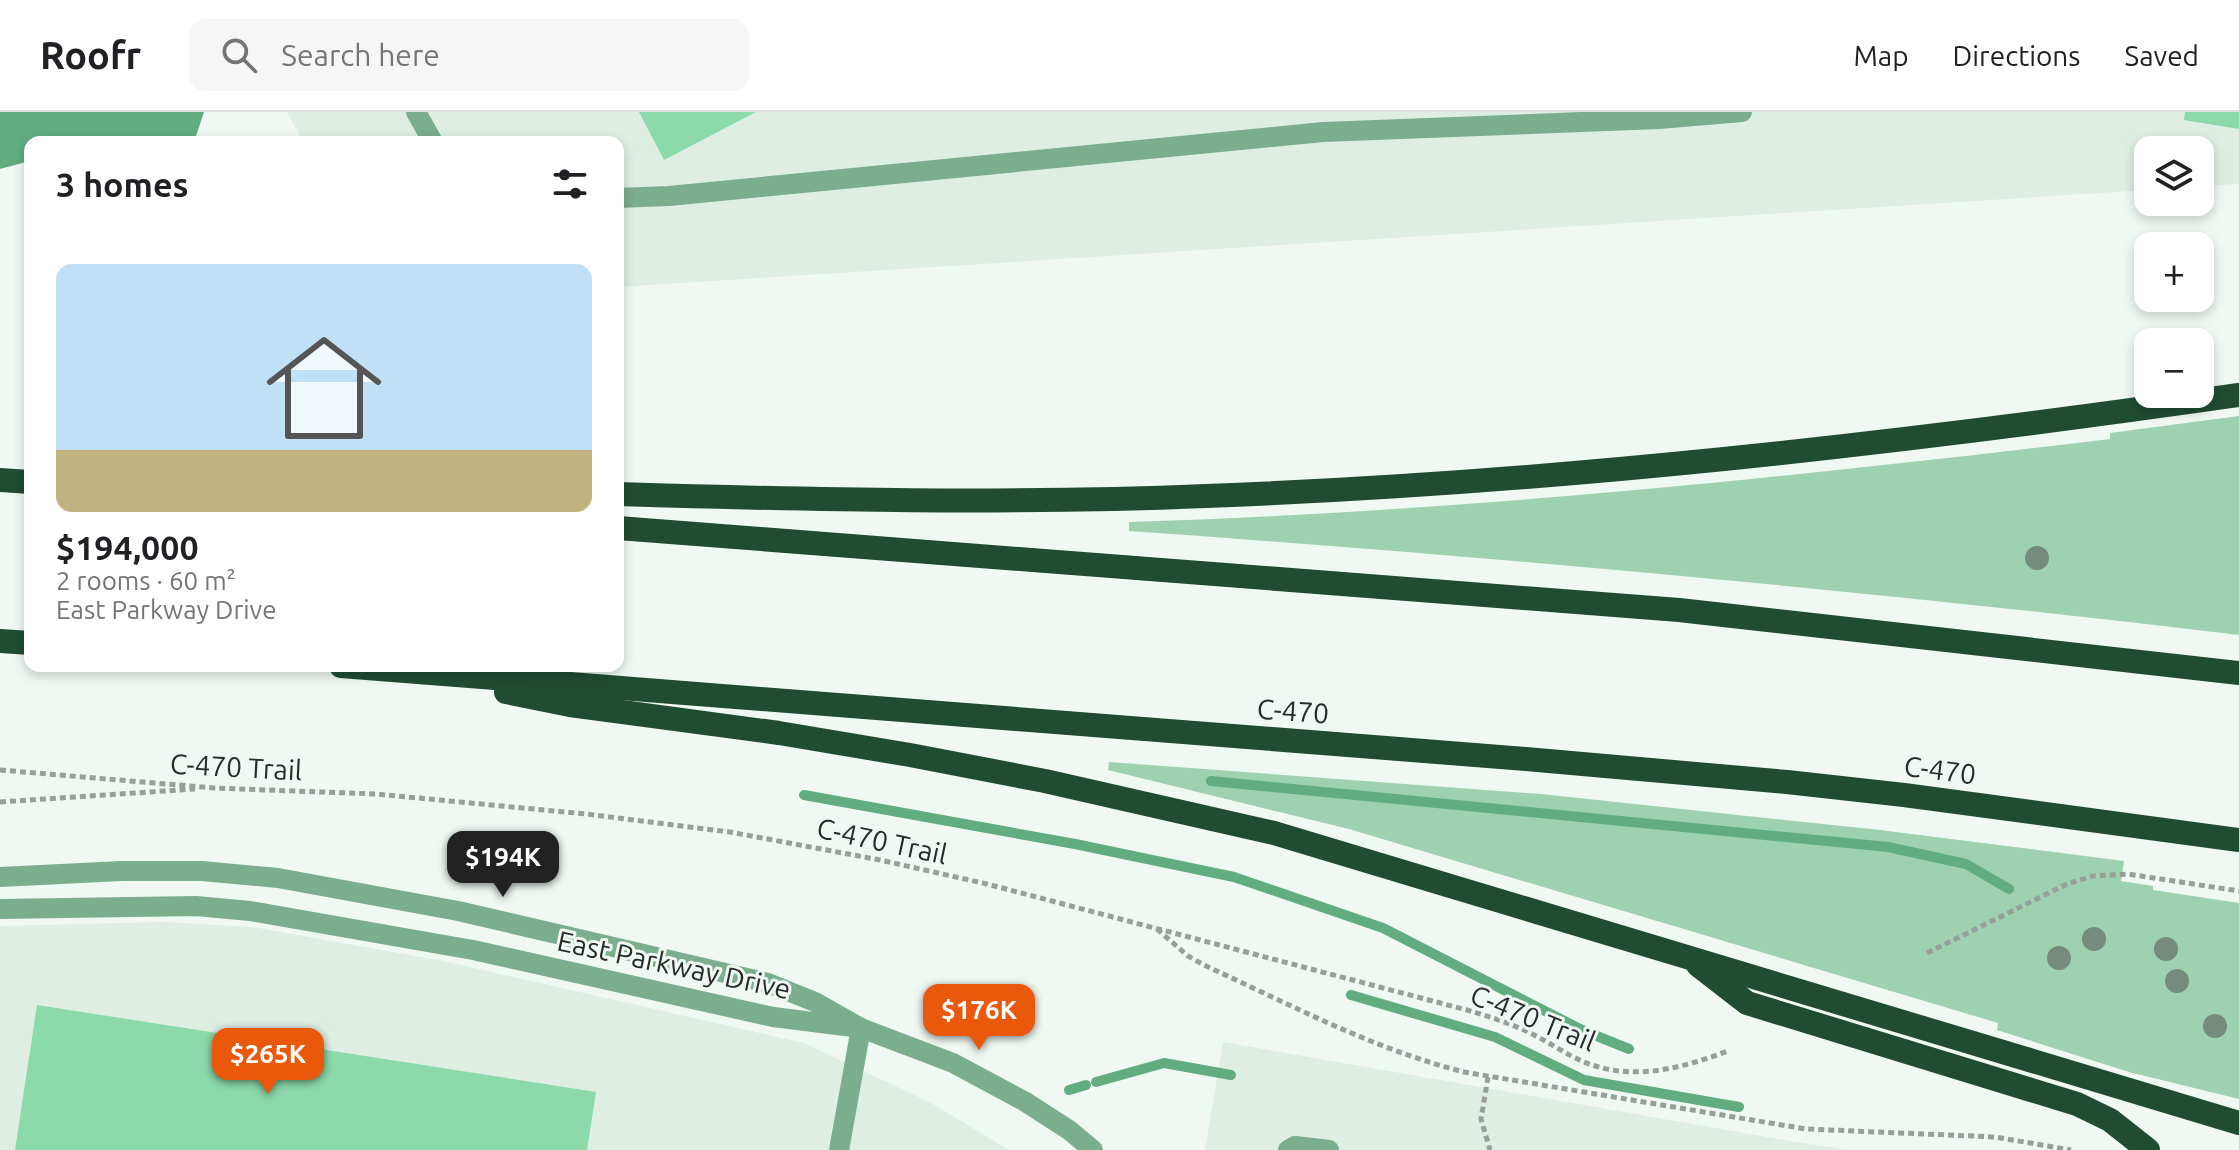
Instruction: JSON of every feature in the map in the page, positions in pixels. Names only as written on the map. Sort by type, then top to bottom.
[{"type":"highway","points":[[2214,388],[2239,376]]},
{"type":"highway","points":[[2214,399],[2239,395]]},
{"type":"highway","points":[[624,494],[844,501],[1084,500],[1362,488],[1623,470],[1753,457],[2148,408]]},
{"type":"highway","points":[[0,480],[24,482]]},
{"type":"highway","points":[[624,528],[1679,610],[2239,673]]},
{"type":"highway","points":[[0,641],[24,643]]},
{"type":"highway","points":[[411,672],[570,705],[864,747],[1141,802],[1338,851],[2239,1123]]},
{"type":"highway","name":"C-470","points":[[419,672],[1762,780],[1904,795],[2239,840]]},
{"type":"highway","points":[[1687,956],[1747,1003],[2077,1104],[2110,1120],[2148,1150]]},
{"type":"street","points":[[416,112],[430,136]]},
{"type":"street","points":[[624,198],[669,196],[1323,132],[1381,121],[1659,119],[1742,112]]},
{"type":"street","name":"East Parkway Drive","points":[[0,877],[121,871],[202,871],[278,878],[473,914],[768,983],[815,1002],[861,1028],[953,1063],[1024,1101],[1069,1130],[1093,1150]]},
{"type":"street","name":"East Parkway Drive","points":[[0,909],[196,906],[250,911],[473,950],[773,1017],[861,1028]]},
{"type":"street","points":[[839,1150],[861,1028]]},
{"type":"street","points":[[1292,1148],[1329,1150]]},
{"type":"path","name":"C-470 Trail","points":[[0,770],[214,788],[376,794],[706,828],[935,872],[1491,1017],[1599,1067],[1643,1072],[1673,1069],[1728,1051]]},
{"type":"path","points":[[0,802],[214,788]]},
{"type":"path","points":[[1927,953],[2067,884],[2093,876],[2128,874],[2239,891]]},
{"type":"path","points":[[1156,928],[1188,956],[1204,965],[1364,1038],[1441,1066],[1488,1077],[1806,1129],[1995,1137],[2071,1150]]},
{"type":"path","points":[[1488,1077],[1481,1119],[1490,1150]]},
{"type":"shaded area","points":[[0,112],[204,112],[196,136],[24,136],[24,163],[0,169]]},
{"type":"shaded area","points":[[287,112],[2239,112],[2239,184],[2214,185],[2214,136],[2134,136],[2134,191],[624,287],[624,136],[300,136]]},
{"type":"shaded area","points":[[2239,416],[2239,635],[1685,576],[1129,531],[1129,522],[1498,502],[1743,480],[2110,439],[2110,433]]},
{"type":"shaded area","points":[[1109,762],[1541,794],[1880,830],[2124,861],[2121,881],[2153,886],[2153,890],[2239,903],[2239,1099],[2129,1072],[1997,1030],[1998,1023],[1349,829],[1108,770]]},
{"type":"shaded area","points":[[164,922],[252,927],[443,961],[804,1043],[931,1103],[1009,1150],[0,1150],[0,926]]},
{"type":"shaded area","points":[[1223,1042],[1778,1139],[1847,1150],[1205,1150]]},
{"type":"building","points":[[639,112],[756,112],[664,160]]},
{"type":"building","points":[[2185,112],[2239,112],[2239,129],[2184,120]]},
{"type":"building","points":[[37,1005],[596,1092],[587,1150],[15,1150]]},
{"type":"waterway","points":[[1211,781],[1888,847],[1966,864],[2009,889]]},
{"type":"waterway","points":[[804,795],[1075,844],[1234,877],[1383,928],[1582,1030],[1629,1049]]},
{"type":"waterway","points":[[1351,995],[1495,1037],[1584,1080],[1739,1107]]},
{"type":"waterway","points":[[1096,1082],[1164,1063],[1231,1075]]},
{"type":"waterway","points":[[1069,1090],[1086,1085]]}]
